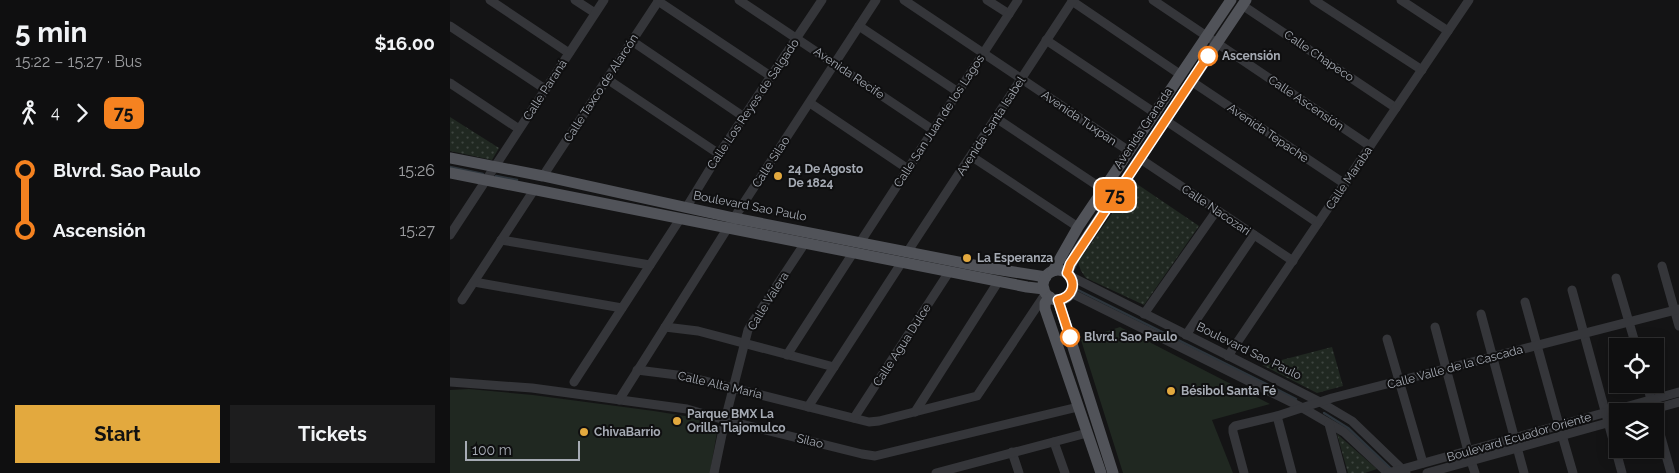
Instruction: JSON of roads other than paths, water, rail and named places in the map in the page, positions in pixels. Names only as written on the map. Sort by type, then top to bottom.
[{"type":"main road","name":"Avenida Granada","points":[[1050,274],[1078,227],[1231,0]]},
{"type":"main road","name":"Avenida Granada","points":[[1069,274],[1077,252],[1244,2]]},
{"type":"main road","name":"Boulevard Sao Paulo","points":[[450,158],[543,176],[686,208],[731,223],[805,243],[998,282],[1050,295]]},
{"type":"main road","name":"Boulevard Sao Paulo","points":[[450,173],[680,219],[731,223],[861,241],[989,268],[1050,274]]},
{"type":"main road","points":[[1058,270],[1069,274],[1073,284],[1071,293],[1063,299],[1050,295],[1044,285],[1050,274],[1058,270]]},
{"type":"main road","points":[[1050,295],[1045,303],[1045,309],[1084,412],[1113,473]]},
{"type":"main road","points":[[1084,412],[1087,433],[1101,473]]},
{"type":"street","points":[[490,0],[569,53]]},
{"type":"street","points":[[575,0],[595,13]]},
{"type":"street","name":"Calle Paraná","points":[[450,235],[454,222],[486,180],[604,0]]},
{"type":"street","points":[[658,0],[772,77]]},
{"type":"street","name":"Calle Taxco de Alarcón","points":[[543,176],[658,0]]},
{"type":"street","name":"Avenida Recife","points":[[739,0],[933,130]]},
{"type":"street","name":"Calle Los Reyes de Salgado","points":[[686,208],[821,0]]},
{"type":"street","name":"Calle Silao","points":[[619,400],[876,0]]},
{"type":"street","name":"Avenida Tuxpan","points":[[904,0],[1129,151]]},
{"type":"street","points":[[987,0],[1008,14]]},
{"type":"street","name":"Calle San Juan de los Lagos","points":[[861,241],[1018,0]]},
{"type":"street","name":"Calle Ascensión","points":[[1153,0],[1370,146]]},
{"type":"street","points":[[1314,0],[1422,70]]},
{"type":"street","points":[[1402,0],[1448,31]]},
{"type":"street","name":"Calle Maraba","points":[[1228,356],[1469,0]]},
{"type":"street","points":[[1072,1],[1181,75]]},
{"type":"street","name":"Avenida Santa Isabel","points":[[908,251],[1072,1]]},
{"type":"street","name":"Calle Chapeco","points":[[1244,2],[1396,108]]},
{"type":"street","points":[[450,26],[545,90]]},
{"type":"street","points":[[859,26],[958,92]]},
{"type":"street","points":[[1046,40],[1155,113]]},
{"type":"street","points":[[632,41],[744,118]]},
{"type":"street","points":[[607,78],[720,154]]},
{"type":"street","name":"Avenida Tepache","points":[[1191,81],[1344,184]]},
{"type":"street","points":[[450,83],[519,129]]},
{"type":"street","points":[[810,103],[908,168]]},
{"type":"street","points":[[996,118],[1114,196]]},
{"type":"street","points":[[1165,120],[1318,223]]},
{"type":"street","points":[[971,156],[1078,227]]},
{"type":"street","name":"Calle Nacozari","points":[[1140,158],[1293,261]]},
{"type":"street","points":[[462,300],[534,190]]},
{"type":"street","points":[[1144,314],[1217,210]]},
{"type":"street","points":[[574,382],[680,219]]},
{"type":"street","points":[[1186,335],[1254,235]]},
{"type":"street","points":[[501,240],[650,266]]},
{"type":"street","name":"Calle Valera","points":[[714,473],[724,420],[752,323],[805,243]]},
{"type":"street","points":[[787,354],[853,253]]},
{"type":"street","points":[[808,407],[902,262]]},
{"type":"street","points":[[1662,266],[1677,310],[1679,326]]},
{"type":"street","name":"Calle Agua Dulce","points":[[854,418],[949,272]]},
{"type":"street","name":"Boulevard Sao Paulo","points":[[1069,274],[1144,314],[1320,402],[1352,421],[1405,471]]},
{"type":"street","points":[[1616,278],[1634,338]]},
{"type":"street","points":[[474,282],[622,308]]},
{"type":"street","points":[[916,412],[998,282]]},
{"type":"street","points":[[1572,290],[1606,412],[1609,416]]},
{"type":"street","points":[[1071,293],[1301,408],[1344,432],[1388,473]]},
{"type":"street","name":"Calle Alta María","points":[[637,370],[685,376],[874,422],[977,396],[1050,295]]},
{"type":"street","points":[[1525,302],[1559,426]]},
{"type":"street","name":"Calle Valle de la Cascada","points":[[1244,473],[1233,428],[1320,402],[1677,310]]},
{"type":"street","points":[[1481,314],[1524,473]]},
{"type":"street","points":[[665,327],[698,331],[834,367]]},
{"type":"street","points":[[1435,327],[1468,451]]},
{"type":"street","points":[[1387,339],[1423,463]]},
{"type":"street","name":"Silao","points":[[450,382],[532,388],[687,409],[724,420],[875,456],[1084,412]]},
{"type":"street","name":"Boulevard Ecuador Oriente","points":[[1388,473],[1405,471],[1423,463],[1679,392]]},
{"type":"street","points":[[1649,393],[1651,400]]},
{"type":"street","points":[[1664,408],[1679,402]]},
{"type":"street","points":[[1277,416],[1292,473]]},
{"type":"street","name":"Boulevard Ecuador Oriente","points":[[1428,473],[1609,422]]},
{"type":"street","points":[[1329,424],[1342,473]]},
{"type":"street","points":[[936,473],[967,469],[1012,452],[1087,433]]},
{"type":"street","points":[[1562,435],[1573,473]]},
{"type":"street","points":[[1054,442],[1065,473]]},
{"type":"street","points":[[1664,451],[1671,473]]},
{"type":"street","points":[[1012,452],[1019,473]]},
{"type":"street","points":[[1619,458],[1622,473]]},
{"type":"street","points":[[1471,461],[1475,473]]},
{"type":"waterway","points":[[450,167],[483,174]]},
{"type":"waterway","points":[[496,176],[517,180]]},
{"type":"waterway","points":[[1076,289],[1296,399]]},
{"type":"waterway","points":[[1324,413],[1348,428],[1391,469]]},
{"type":"place","name":"Ascensión","points":[[1208,56]]},
{"type":"place","name":"24 De Agosto De 1824","points":[[778,176]]},
{"type":"place","name":"La Esperanza","points":[[967,258]]},
{"type":"place","name":"Blvrd. Sao Paulo","points":[[1070,337]]},
{"type":"place","name":"Bésibol Santa Fé","points":[[1171,391]]},
{"type":"place","name":"Parque BMX La Orilla Tlajomulco","points":[[677,421]]},
{"type":"place","name":"ChivaBarrio","points":[[584,432]]}]
